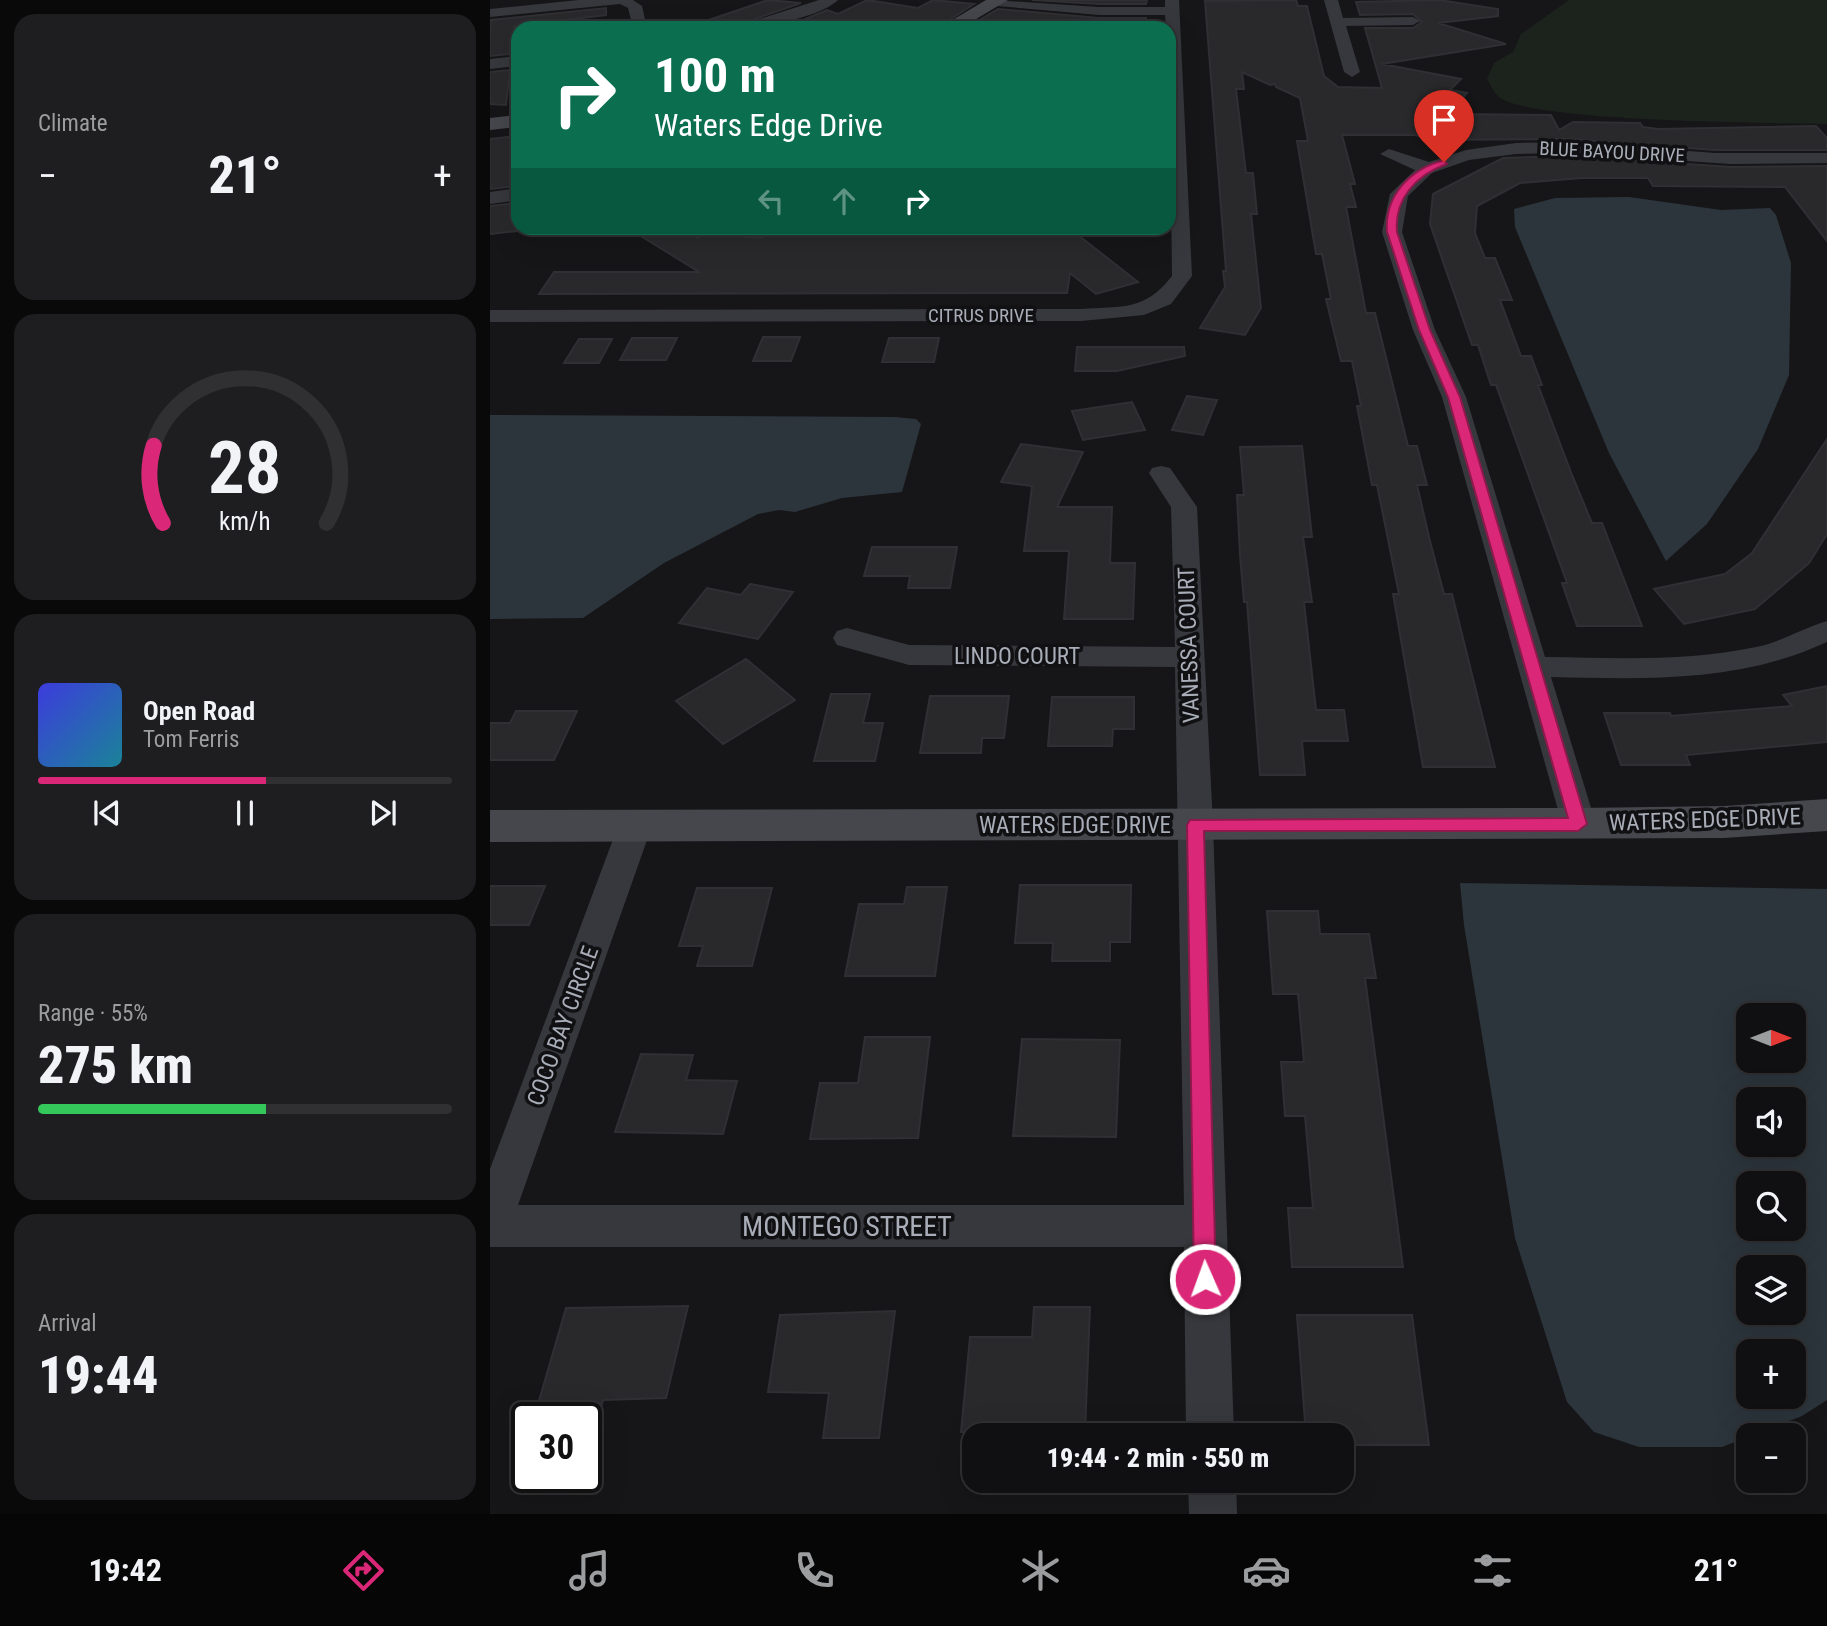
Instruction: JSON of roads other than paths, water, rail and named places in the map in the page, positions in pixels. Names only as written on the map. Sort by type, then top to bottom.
[{"type":"street","points":[[490,13],[622,0],[635,6],[638,21]]},
{"type":"street","points":[[766,21],[802,12],[831,0]]},
{"type":"street","points":[[1331,0],[1352,72]]},
{"type":"street","points":[[961,21],[998,1],[1099,11],[1172,5]]},
{"type":"street","points":[[1337,22],[1413,21]]},
{"type":"street","points":[[490,64],[511,62]]},
{"type":"street","points":[[490,124],[511,122]]},
{"type":"street","name":"BLUE BAYOU DRIVE","points":[[1578,824],[1454,397],[1424,330],[1392,232],[1391,217],[1401,191],[1427,168],[1461,157],[1510,148],[1550,146],[1712,158],[1827,158]]},
{"type":"street","points":[[1389,154],[1427,168]]},
{"type":"street","points":[[490,198],[511,195]]},
{"type":"street","name":"CITRUS DRIVE","points":[[490,316],[1081,314],[1137,311],[1164,300],[1182,276],[1176,225]]},
{"type":"street","name":"VANESSA COURT","points":[[1161,473],[1184,507],[1196,825]]},
{"type":"street","points":[[1533,667],[1693,668],[1795,648],[1827,631]]},
{"type":"street","name":"LINDO COURT","points":[[847,638],[909,655],[1189,657]]},
{"type":"street","name":"WATERS EDGE DRIVE","points":[[490,826],[1578,824],[1724,822],[1827,815]]},
{"type":"street","points":[[1196,825],[1210,1423]]},
{"type":"street","name":"COCO BAY CIRCLE","points":[[490,1226],[635,826]]},
{"type":"street","name":"MONTEGO STREET","points":[[490,1226],[1204,1226]]},
{"type":"street","points":[[1212,1493],[1213,1514]]}]
